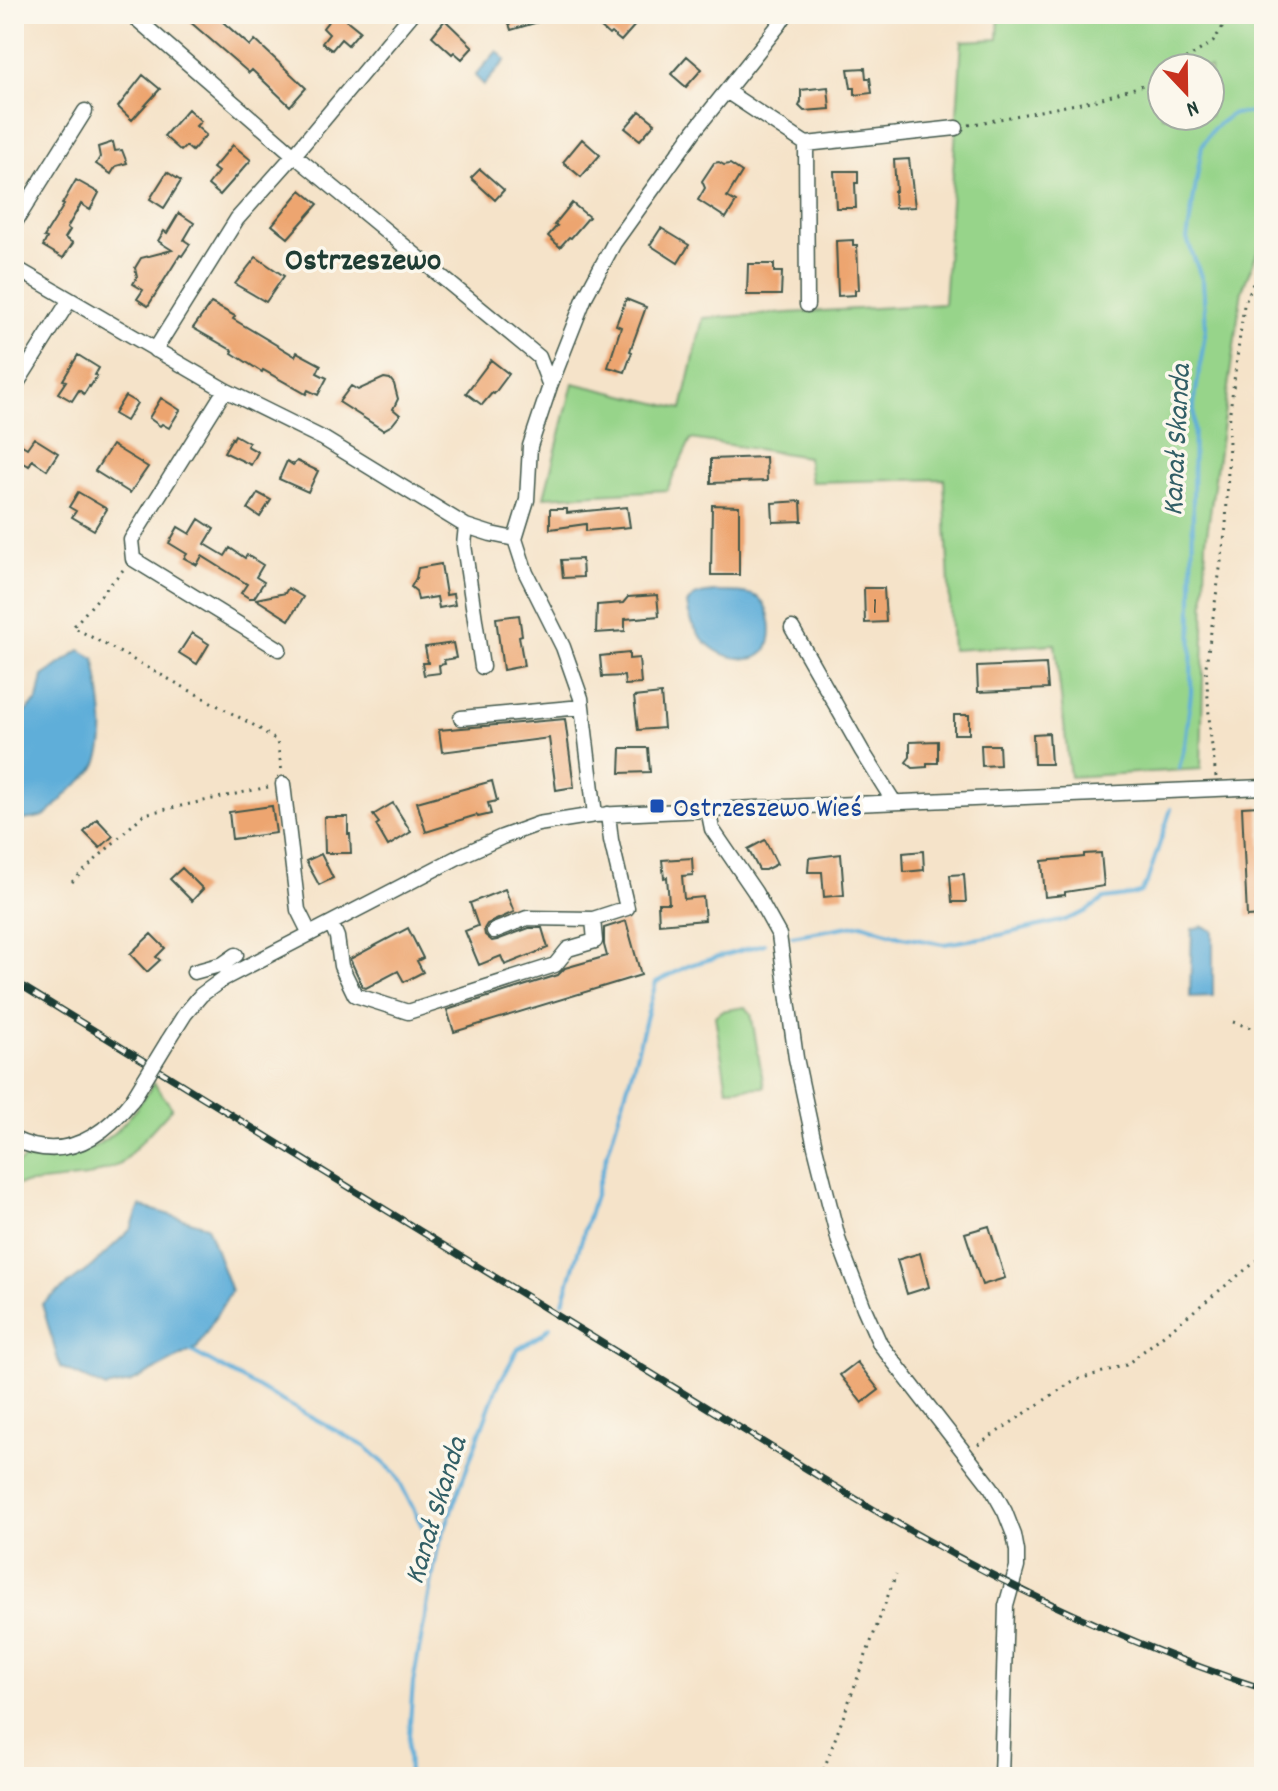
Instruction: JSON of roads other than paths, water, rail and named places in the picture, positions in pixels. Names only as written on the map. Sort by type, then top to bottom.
[{"type":"street","points":[[131,14],[148,19],[294,155],[539,357],[550,386]]},
{"type":"street","points":[[155,350],[237,219],[412,14]]},
{"type":"street","points":[[494,931],[527,918],[593,919],[627,908],[602,815],[581,698],[563,647],[526,573],[515,539],[527,500],[530,446],[585,297],[614,243],[695,130],[786,14]]},
{"type":"street","points":[[726,91],[806,144],[956,128]]},
{"type":"street","points":[[14,224],[85,111]]},
{"type":"street","points":[[806,144],[807,305]]},
{"type":"street","points":[[14,267],[225,390],[324,439],[466,526],[515,539]]},
{"type":"street","points":[[14,388],[69,301]]},
{"type":"street","points":[[225,390],[131,540],[133,559],[279,649]]},
{"type":"street","points":[[466,526],[464,545],[482,667]]},
{"type":"street","points":[[792,628],[894,802]]},
{"type":"street","points":[[461,718],[582,707]]},
{"type":"street","points":[[283,784],[298,910],[310,934]]},
{"type":"street","points":[[194,972],[228,969],[310,934],[460,856],[538,824],[602,815],[708,809],[1264,787]]},
{"type":"street","points":[[708,809],[712,829],[755,892],[779,935],[796,1058],[839,1242],[880,1344],[991,1487],[1014,1535],[1017,1567],[1006,1606],[1001,1777]]},
{"type":"street","points":[[331,923],[337,937],[341,966],[355,995],[408,1012],[555,965],[568,949],[595,941],[593,919]]},
{"type":"street","points":[[14,1139],[23,1144],[55,1149],[78,1145],[108,1127],[132,1100],[185,1014],[228,969],[236,955]]},
{"type":"water","points":[[497,51],[506,60],[484,85],[475,76]]},
{"type":"water","points":[[714,592],[747,594],[762,601],[769,615],[771,633],[767,648],[760,655],[749,659],[720,653],[698,632],[687,604],[695,596]]},
{"type":"water","points":[[80,650],[95,659],[103,715],[99,758],[94,769],[52,810],[38,818],[21,820],[14,828],[14,723],[38,700],[43,676]]},
{"type":"water","points":[[1203,926],[1213,931],[1213,996],[1190,997],[1192,929]]},
{"type":"water","points":[[140,1206],[207,1226],[231,1291],[197,1348],[130,1383],[106,1388],[60,1367],[42,1304],[91,1267],[131,1229]]},
{"type":"waterway","name":"Kanał Skanda","points":[[1179,768],[1191,693],[1194,404],[1206,328],[1203,282],[1187,239],[1202,146],[1211,131],[1232,114],[1264,112]]},
{"type":"waterway","name":"Kanał Skanda","points":[[792,936],[862,924],[902,937],[944,944],[1065,920],[1085,912],[1104,899],[1141,892],[1171,809]]},
{"type":"waterway","name":"Kanał Skanda","points":[[563,1302],[656,982],[690,965],[764,944]]},
{"type":"waterway","name":"Kanał Skanda","points":[[409,1777],[413,1683],[438,1547],[496,1389],[518,1349],[550,1327]]},
{"type":"waterway","points":[[191,1351],[366,1447],[395,1473],[422,1526],[442,1537]]},
{"type":"railway","points":[[14,981],[887,1518],[1044,1601],[1152,1648],[1264,1689]]},
{"type":"place","name":"Ostrzeszewo Wieś","points":[[657,806]]},
{"type":"district","name":"Ostrzeszewo","points":[[363,258]]}]
